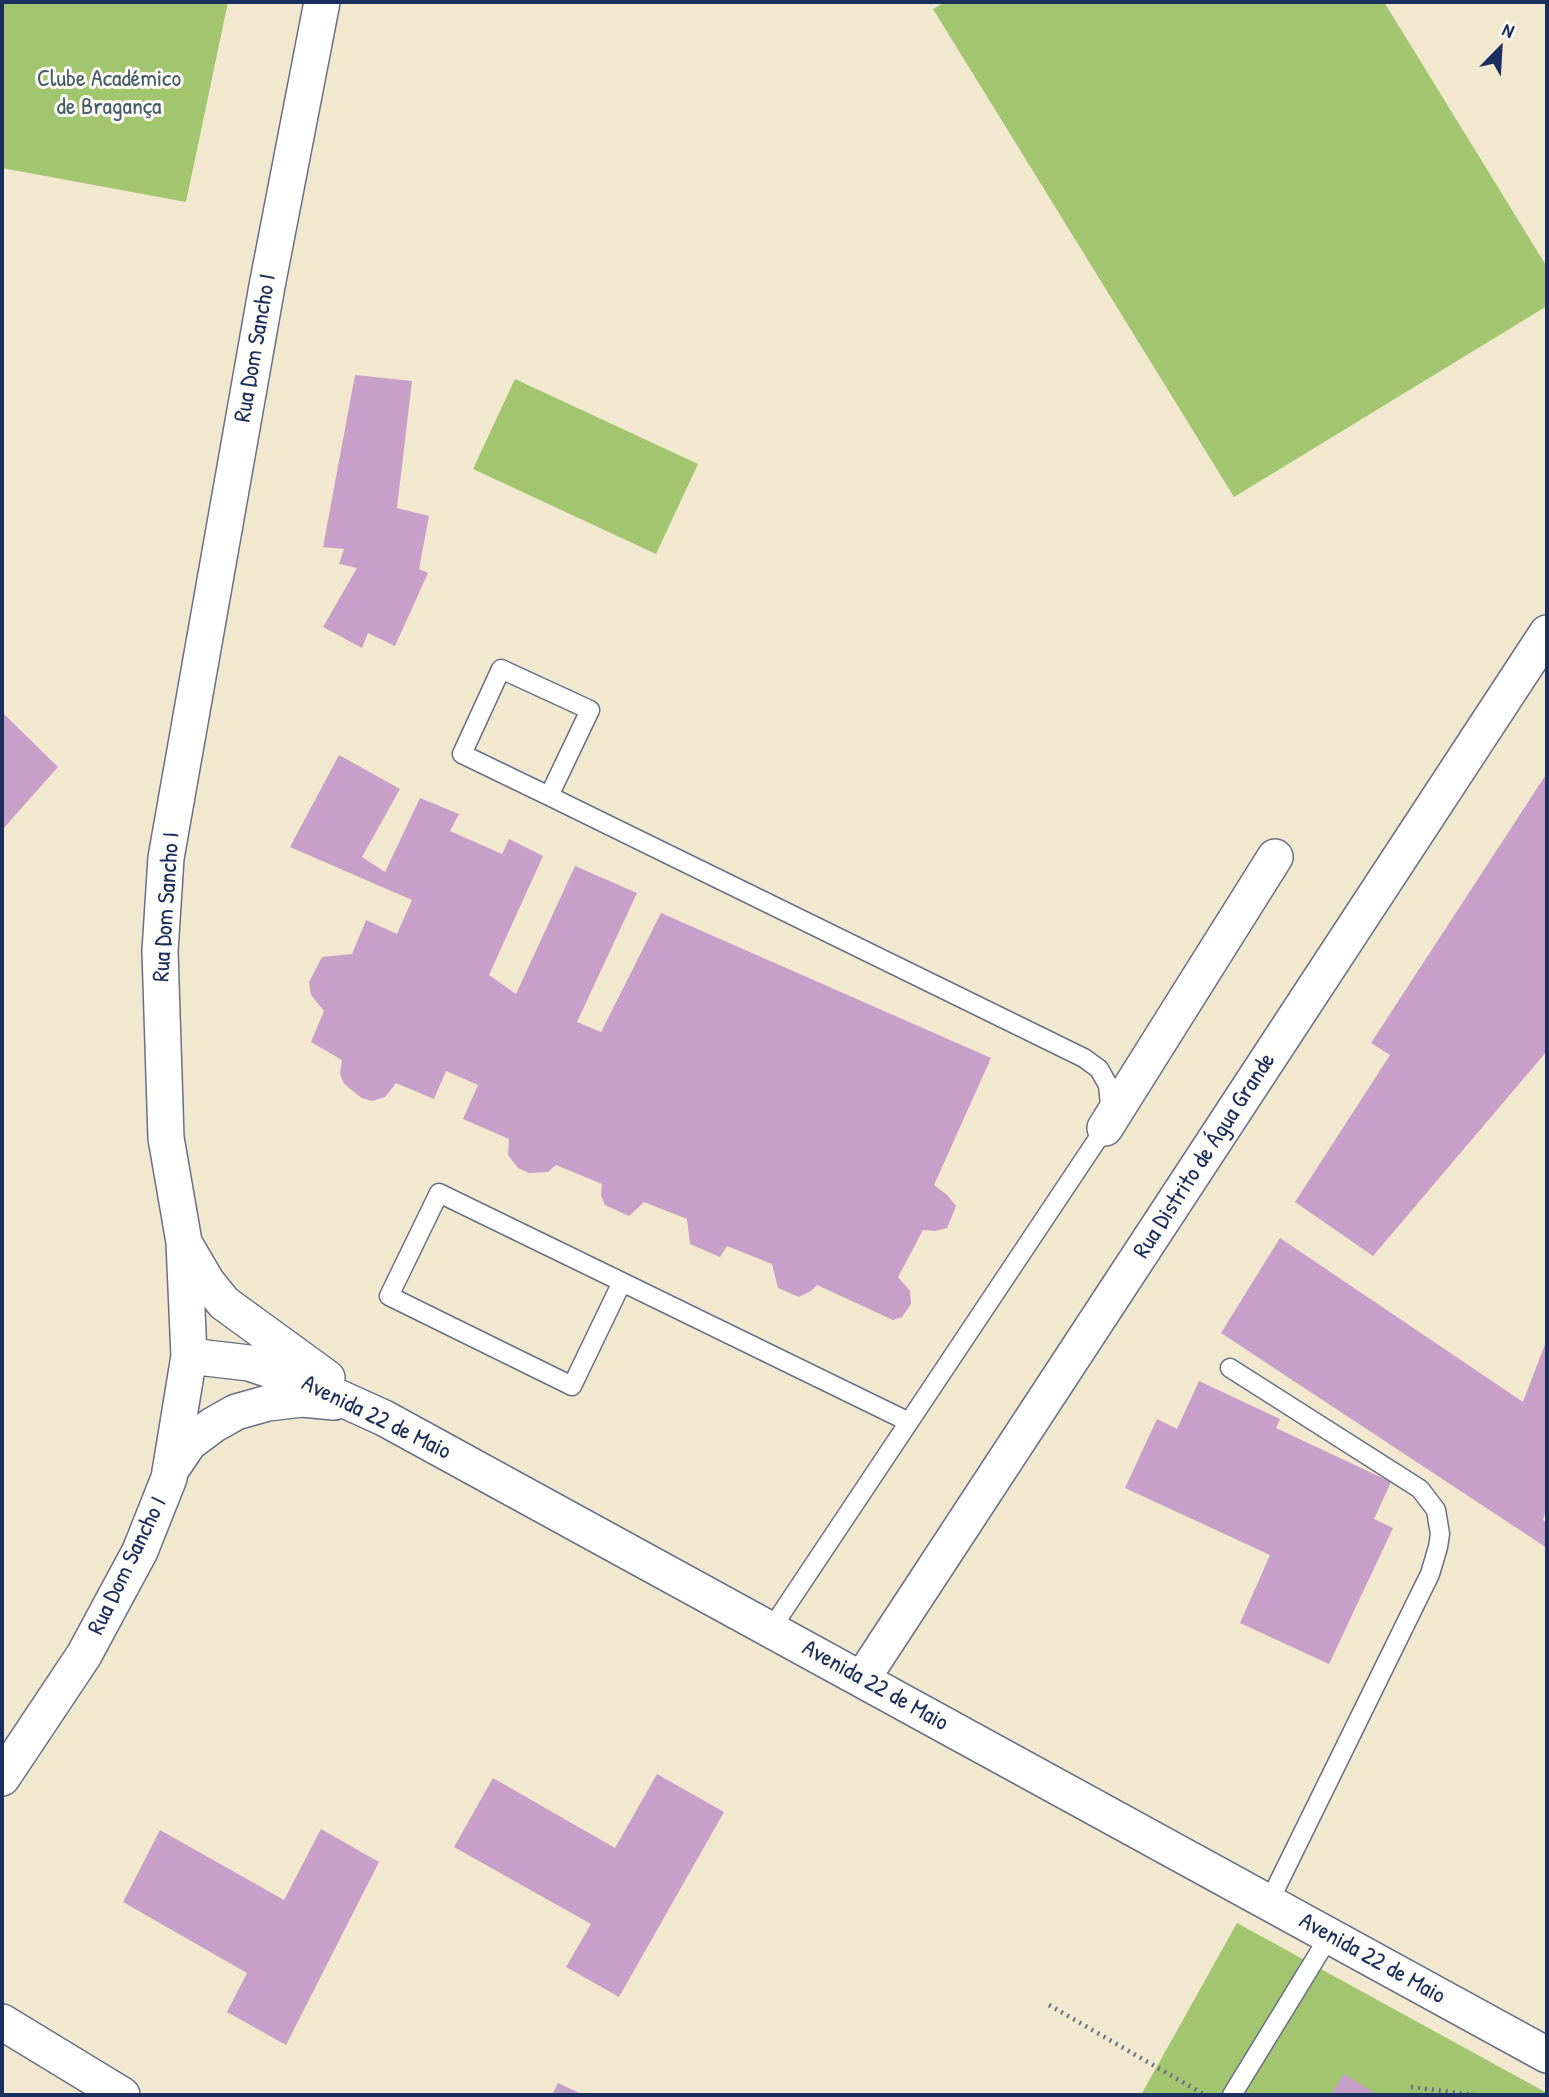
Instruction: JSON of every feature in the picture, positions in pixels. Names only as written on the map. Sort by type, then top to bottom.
[{"type":"street","name":"Rua Dom Sancho I","points":[[2,1778],[84,1655],[140,1551],[169,1478],[189,1356],[184,1242],[166,1138],[160,951],[166,858],[269,274],[322,2]]},
{"type":"street","name":"Rua Distrito de Água Grande","points":[[862,1679],[1547,633]]},
{"type":"street","points":[[1105,1128],[1275,857]]},
{"type":"street","points":[[184,1242],[207,1283],[224,1303],[320,1371],[355,1404]]},
{"type":"street","name":"Avenida 22 de Maio","points":[[189,1356],[249,1363],[300,1380],[384,1418],[1547,2055]]},
{"type":"street","points":[[170,1471],[189,1443],[236,1412],[268,1403],[302,1399],[355,1404]]},
{"type":"street","points":[[2,2022],[122,2095]]},
{"type":"lane","points":[[549,796],[590,710],[501,669],[462,754],[1084,1058],[1098,1069],[1108,1085],[1110,1106],[1105,1128],[771,1629]]},
{"type":"lane","points":[[622,1282],[572,1385],[389,1296],[439,1193],[622,1282],[909,1422]]},
{"type":"lane","points":[[1230,1368],[1420,1489],[1436,1510],[1440,1534],[1437,1555],[1430,1574],[1269,1902]]},
{"type":"lane","points":[[1232,2095],[1330,1935]]},
{"type":"path","points":[[1049,2005],[1205,2095]]},
{"type":"path","points":[[1411,2087],[1475,2095]]},
{"type":"green space","name":"Clube Académico de Bragança","points":[[2,2],[228,2],[186,202],[2,168]]},
{"type":"green space","points":[[945,2],[1384,2],[1547,267],[1547,306],[1234,497],[933,9]]},
{"type":"green space","points":[[515,379],[698,464],[656,554],[473,469]]},
{"type":"green space","points":[[1237,1923],[1547,2093],[1547,2095],[1141,2095]]},
{"type":"building","points":[[355,375],[412,381],[397,508],[429,516],[419,569],[428,573],[395,646],[368,633],[362,648],[323,627],[357,568],[339,564],[344,549],[323,547]]},
{"type":"building","points":[[2,712],[58,767],[2,830]]},
{"type":"building","points":[[339,755],[400,789],[362,857],[385,872],[420,798],[459,814],[450,831],[502,854],[509,839],[543,856],[489,975],[516,994],[575,866],[637,893],[577,1022],[601,1032],[661,913],[991,1058],[934,1185],[956,1206],[947,1228],[923,1230],[898,1277],[910,1291],[911,1304],[902,1317],[893,1320],[817,1285],[799,1297],[778,1288],[772,1264],[727,1246],[720,1257],[690,1244],[687,1219],[644,1202],[629,1216],[605,1205],[601,1195],[602,1184],[556,1165],[548,1172],[529,1173],[518,1168],[508,1155],[509,1139],[463,1119],[478,1085],[446,1071],[434,1099],[396,1083],[385,1097],[372,1101],[362,1098],[350,1089],[343,1082],[340,1073],[342,1060],[311,1042],[324,1011],[311,995],[309,982],[322,957],[352,954],[366,920],[397,934],[412,900],[290,847]]},
{"type":"building","points":[[1547,773],[1547,1051],[1373,1256],[1295,1202],[1390,1055],[1371,1043]]},
{"type":"building","points":[[1280,1238],[1523,1402],[1547,1339],[1547,1508],[1543,1520],[1547,1523],[1547,1548],[1221,1333]]},
{"type":"building","points":[[1199,1381],[1280,1419],[1276,1428],[1391,1482],[1374,1519],[1393,1528],[1329,1664],[1240,1623],[1270,1555],[1125,1488],[1157,1419],[1177,1429]]},
{"type":"building","points":[[657,1774],[724,1812],[619,1997],[566,1967],[591,1924],[454,1847],[493,1778],[615,1848]]},
{"type":"building","points":[[321,1829],[379,1862],[286,2045],[227,2012],[247,1973],[123,1902],[160,1830],[284,1900]]},
{"type":"building","points":[[1344,2074],[1378,2095],[1331,2095]]},
{"type":"building","points":[[558,2083],[584,2095],[552,2095]]}]
